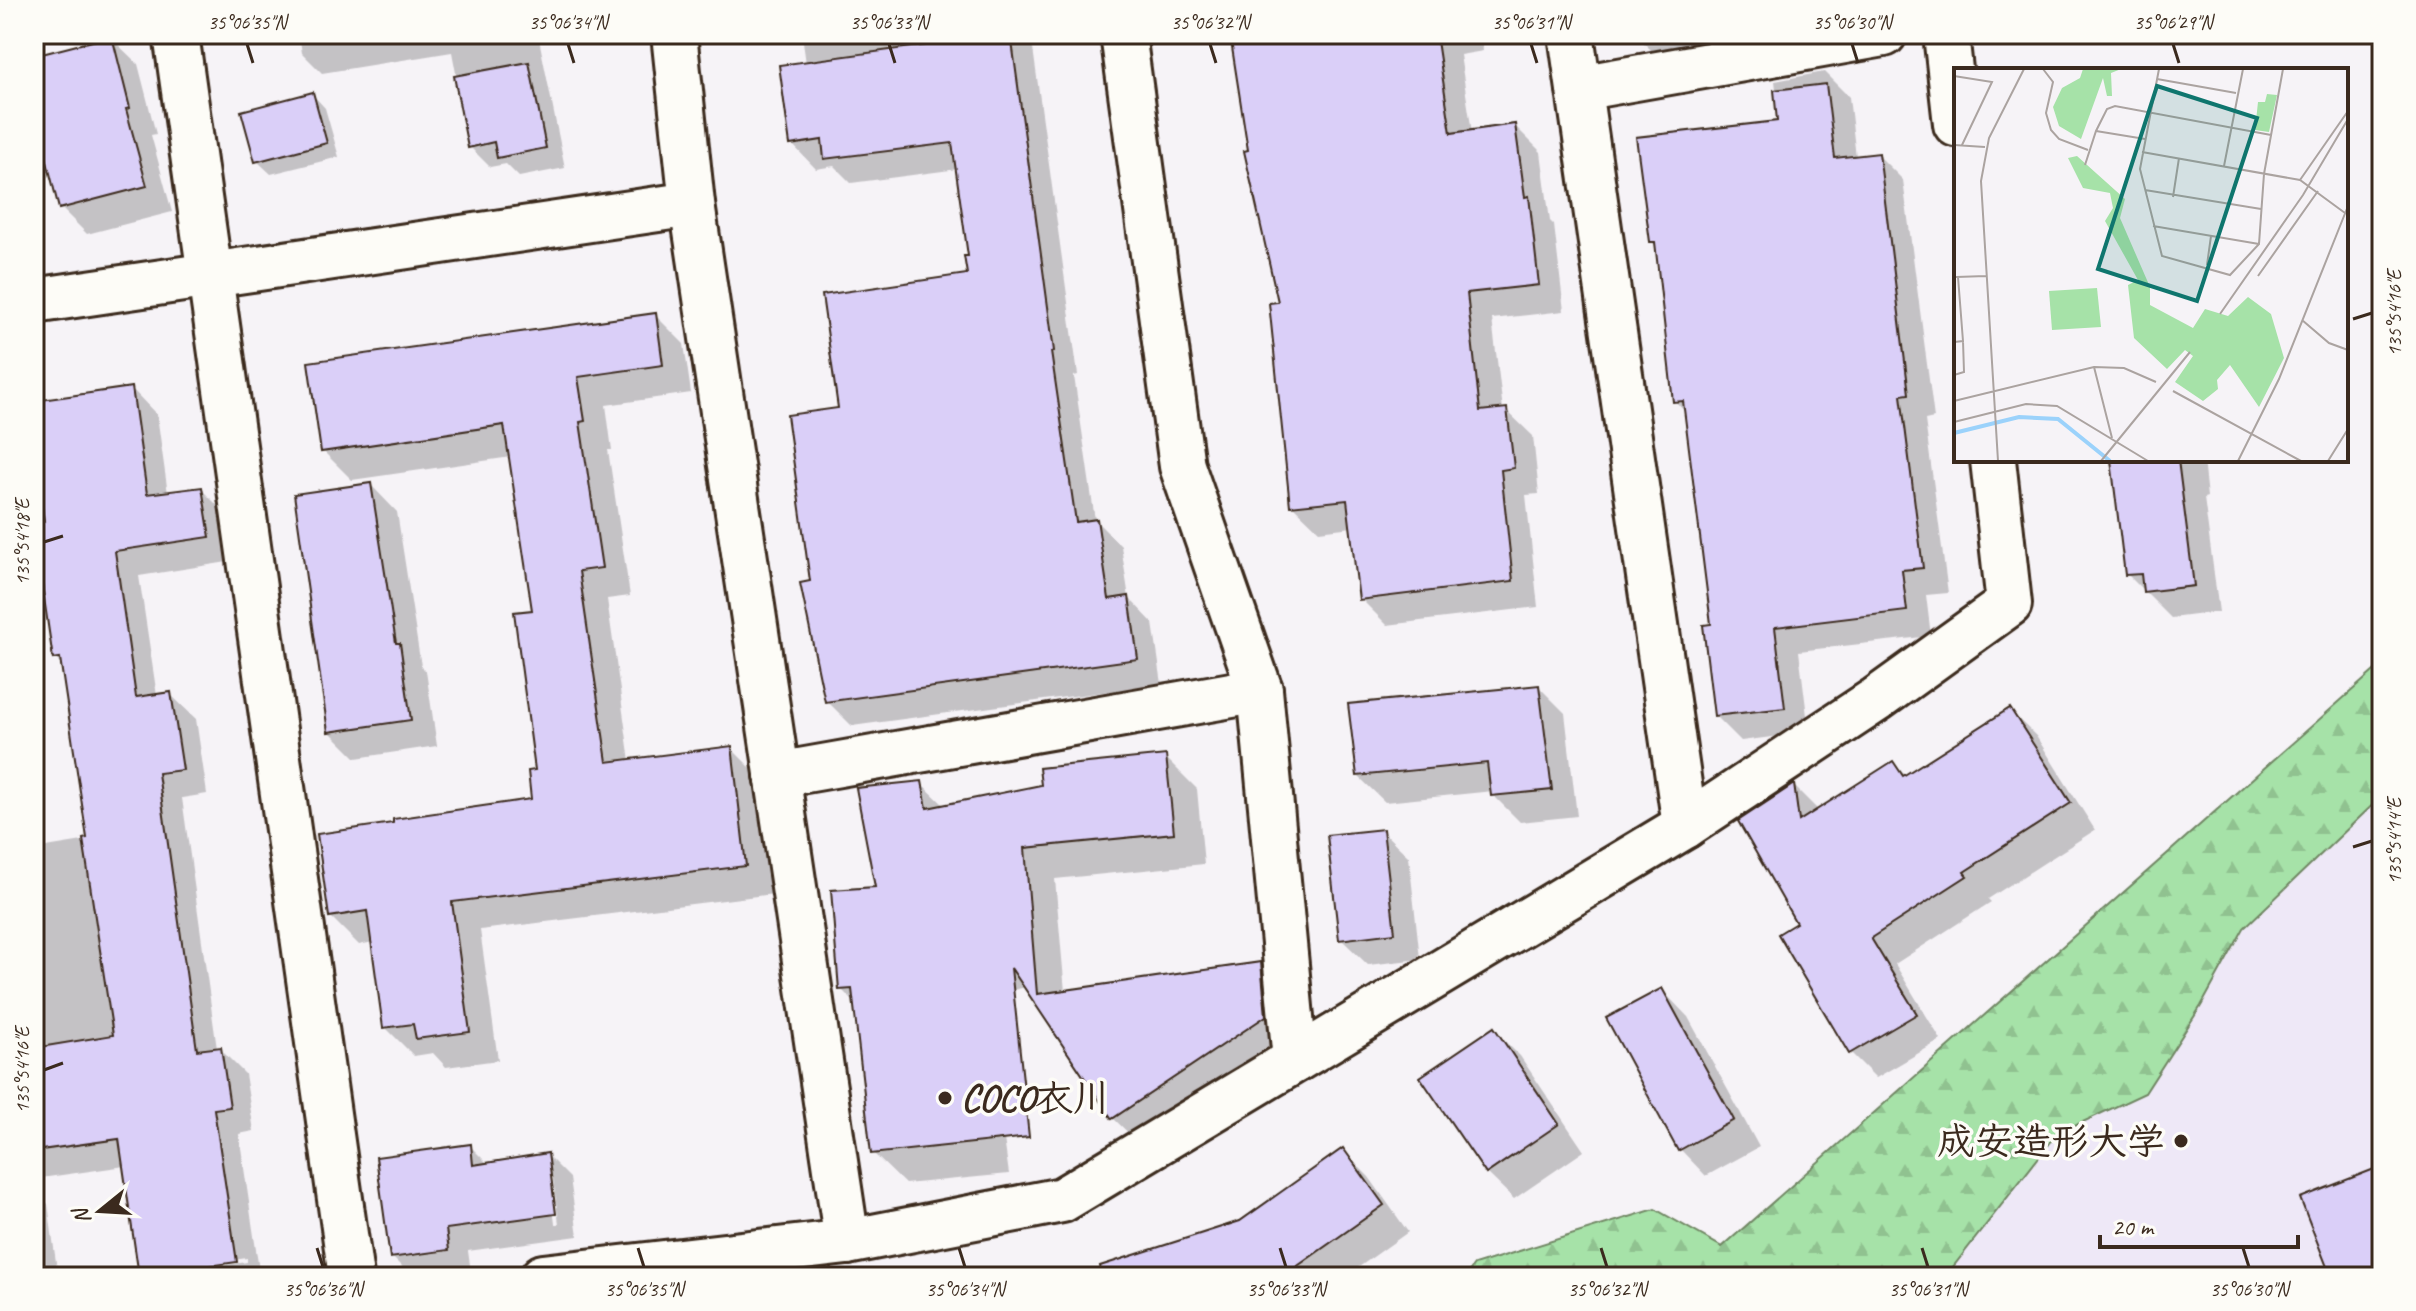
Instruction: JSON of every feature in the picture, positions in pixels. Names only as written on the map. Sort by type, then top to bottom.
[{"type":"street","points":[[176,34],[351,1277]]},
{"type":"street","points":[[674,34],[692,204],[847,1242]]},
{"type":"street","points":[[1123,34],[1182,466],[1260,690],[1295,1060]]},
{"type":"street","points":[[1571,34],[1685,826]]},
{"type":"street","points":[[1579,88],[1884,34]]},
{"type":"street","points":[[1946,34],[1954,106]]},
{"type":"street","points":[[34,301],[692,204]]},
{"type":"street","points":[[543,1277],[681,1269],[847,1242],[1062,1200],[1685,826],[1877,699],[2009,604],[1993,462]]},
{"type":"street","points":[[777,775],[1260,690]]},
{"type":"shaded area","name":"成安造形大学","points":[[2382,796],[2382,1277],[1761,1277],[2201,1006],[2244,928]]},
{"type":"green space","points":[[2382,664],[2382,796],[2244,928],[2201,1006],[2145,1093],[2057,1134],[1945,1277],[1465,1277],[1474,1265],[1655,1209],[1722,1247]]},
{"type":"building","points":[[940,34],[1011,34],[1076,522],[1097,519],[1109,599],[1129,596],[1138,659],[825,702],[800,583],[810,581],[787,415],[838,408],[822,295],[967,274],[964,256],[968,256],[952,143],[824,159],[822,140],[790,145],[779,65],[942,43]]},
{"type":"building","points":[[1268,34],[1436,34],[1451,133],[1515,124],[1525,197],[1529,196],[1539,285],[1467,293],[1480,411],[1507,408],[1514,468],[1501,470],[1513,581],[1359,600],[1347,500],[1290,506],[1269,303],[1278,302],[1244,151],[1248,150],[1231,41]]},
{"type":"building","points":[[112,36],[130,108],[126,109],[147,186],[59,209],[34,110],[34,56]]},
{"type":"building","points":[[529,62],[546,148],[497,158],[494,142],[468,148],[454,76]]},
{"type":"building","points":[[1826,84],[1835,158],[1879,153],[1909,394],[1901,395],[1923,568],[1902,570],[1907,611],[1775,627],[1785,708],[1714,716],[1703,625],[1711,624],[1683,401],[1673,402],[1655,242],[1650,242],[1636,137],[1777,121],[1774,90]]},
{"type":"building","points":[[313,92],[327,143],[255,162],[241,111]]},
{"type":"building","points":[[656,313],[663,365],[578,377],[585,421],[580,422],[602,568],[579,571],[607,762],[732,746],[746,866],[452,902],[470,1032],[416,1039],[413,1024],[383,1028],[367,911],[329,917],[317,834],[393,823],[393,819],[531,799],[528,771],[535,770],[514,612],[532,610],[504,425],[321,452],[308,362]]},
{"type":"building","points":[[132,387],[147,494],[202,487],[210,537],[115,551],[136,697],[171,692],[183,770],[158,773],[197,1050],[221,1047],[230,1107],[214,1109],[237,1262],[139,1276],[119,1139],[34,1151],[34,1048],[113,1035],[83,839],[87,838],[60,658],[53,659],[34,530],[34,523],[44,521],[34,451],[34,401]]},
{"type":"building","points":[[2111,462],[2178,462],[2194,586],[2143,592],[2141,574],[2125,575]]},
{"type":"building","points":[[371,483],[411,720],[328,732],[294,494]]},
{"type":"building","points":[[1539,685],[1552,790],[1491,796],[1487,763],[1357,776],[1348,704]]},
{"type":"building","points":[[2010,708],[2071,803],[1964,872],[1967,876],[1871,938],[1917,1014],[1849,1054],[1778,934],[1796,923],[1738,821],[1794,784],[1799,821],[1893,761],[1903,776]]},
{"type":"building","points":[[1166,755],[1174,833],[1025,848],[1037,994],[1261,962],[1266,1016],[1112,1119],[1011,968],[1029,1137],[871,1154],[852,989],[839,990],[831,890],[875,887],[856,788],[922,781],[927,808],[1041,785],[1039,768]]},
{"type":"building","points":[[1383,829],[1395,933],[1339,940],[1327,835]]},
{"type":"building","points":[[1662,988],[1734,1120],[1678,1151],[1606,1018]]},
{"type":"building","points":[[1494,1027],[1559,1124],[1486,1174],[1420,1077]]},
{"type":"building","points":[[471,1144],[473,1165],[548,1153],[556,1214],[446,1229],[449,1250],[390,1258],[376,1157]]},
{"type":"building","points":[[1343,1148],[1384,1205],[1282,1277],[1102,1277],[1100,1266],[1240,1221]]},
{"type":"building","points":[[2382,1166],[2382,1277],[2331,1277],[2300,1198]]},
{"type":"place","name":"COCO衣川","points":[[945,1098]]},
{"type":"place","name":"成安造形大学","points":[[2181,1141]]}]
